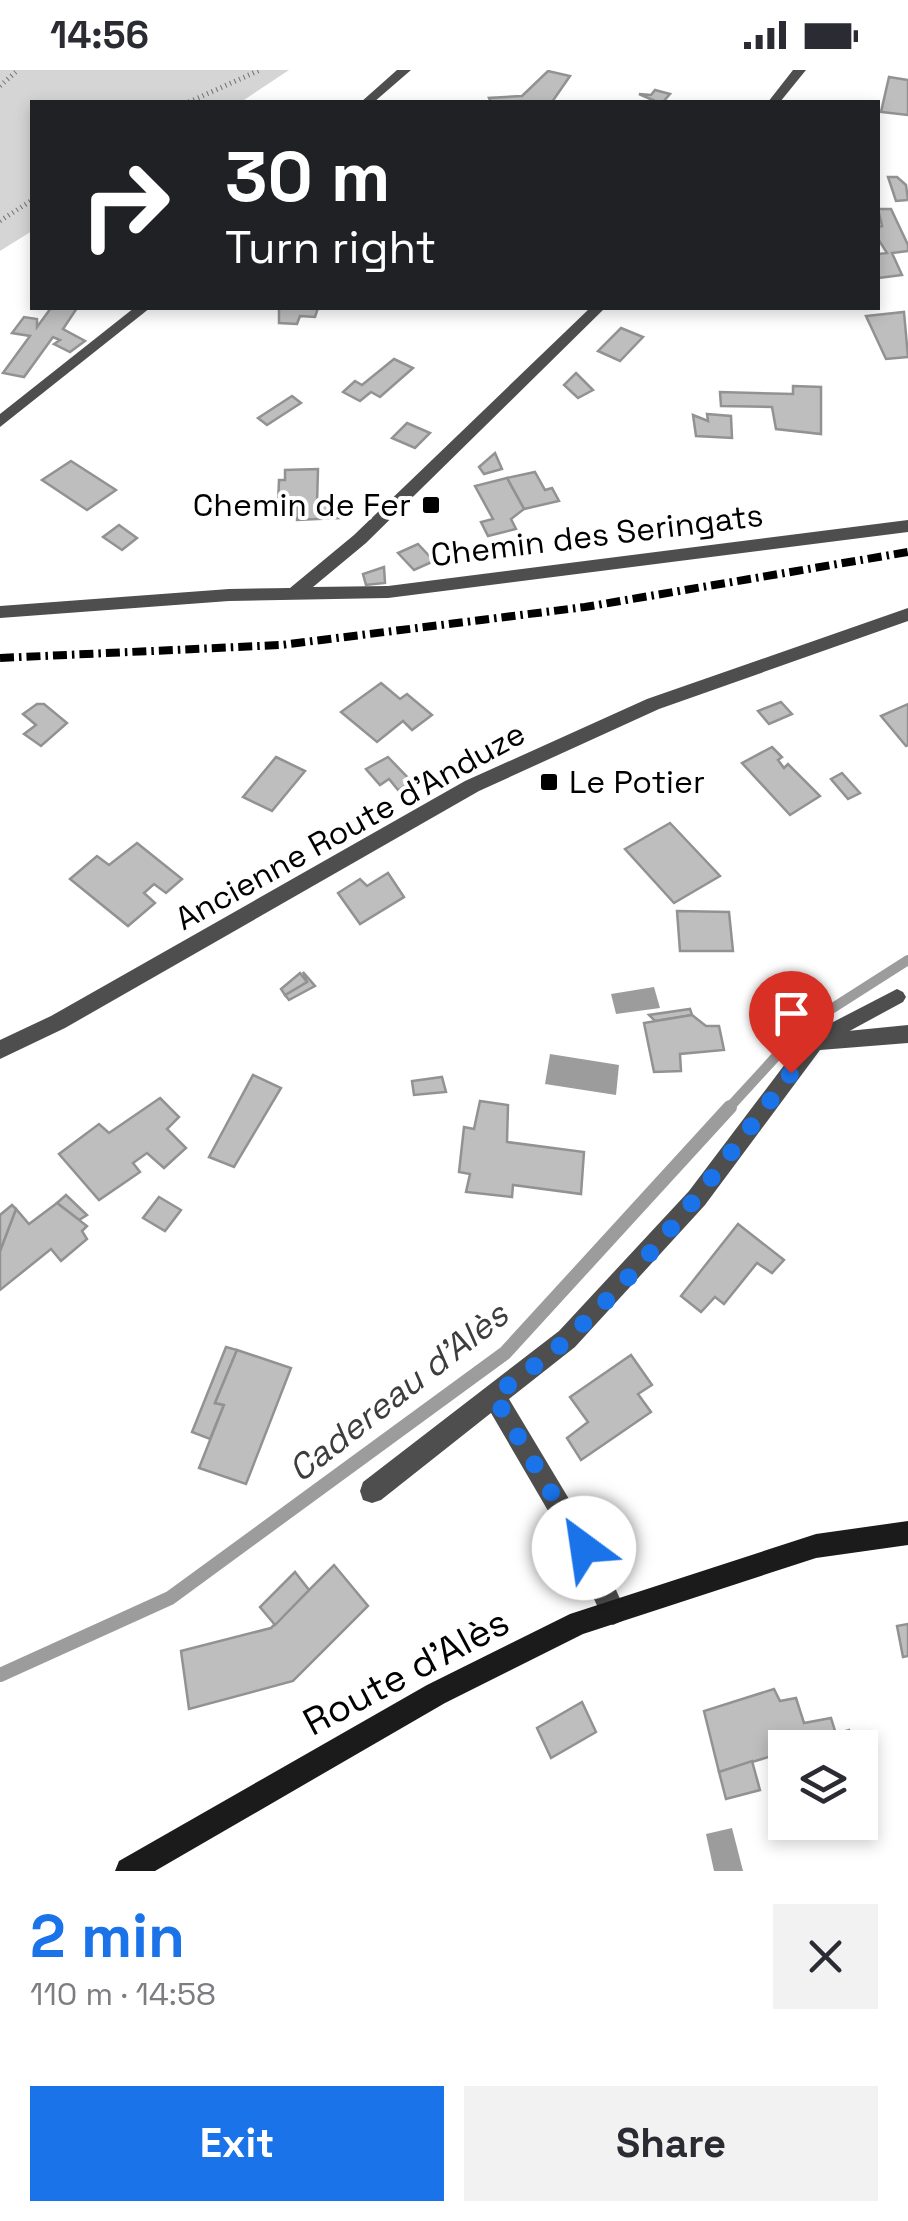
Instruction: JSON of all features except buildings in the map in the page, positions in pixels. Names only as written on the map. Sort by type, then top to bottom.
[{"type":"main road","name":"Route d'Alès","points":[[129,1871],[436,1694],[580,1623],[816,1546],[908,1533]]},
{"type":"street","points":[[368,100],[405,70]]},
{"type":"street","points":[[776,100],[800,70]]},
{"type":"street","points":[[0,422],[141,310]]},
{"type":"street","points":[[294,594],[360,539],[596,310]]},
{"type":"street","name":"Chemin des Seringats","points":[[0,612],[388,592],[908,526]]},
{"type":"street","name":"Ancienne Route d'Anduze","points":[[0,1050],[58,1022],[472,786],[653,704],[908,614]]},
{"type":"street","points":[[372,1491],[567,1339],[697,1198],[814,1041],[908,1034]]},
{"type":"street","points":[[494,1396],[584,1548],[613,1612]]},
{"type":"lane","points":[[814,1041],[897,998]]},
{"type":"path","points":[[0,86],[18,70]]},
{"type":"path","points":[[193,100],[260,70]]},
{"type":"path","points":[[0,221],[30,201]]},
{"type":"shaded area","points":[[0,70],[289,70],[244,100],[30,100],[30,232],[0,251]]},
{"type":"shaded area","points":[[654,987],[660,1008],[616,1014],[611,994]]},
{"type":"shaded area","points":[[550,1054],[619,1065],[616,1095],[545,1084]]},
{"type":"shaded area","points":[[732,1828],[743,1871],[714,1871],[706,1834]]},
{"type":"waterway","name":"Cadereau d'Alès","points":[[727,1110],[803,1027],[908,960]]},
{"type":"waterway","name":"Cadereau d'Alès","points":[[0,1675],[170,1598],[505,1353],[730,1107]]},
{"type":"railway","points":[[0,658],[281,645],[585,607],[908,552]]},
{"type":"place","name":"Chemin de Fer","points":[[431,505]]},
{"type":"place","name":"Le Potier","points":[[549,782]]},
{"type":"route","points":[[584,1548],[494,1396],[567,1339],[697,1198],[791,1073]]}]
